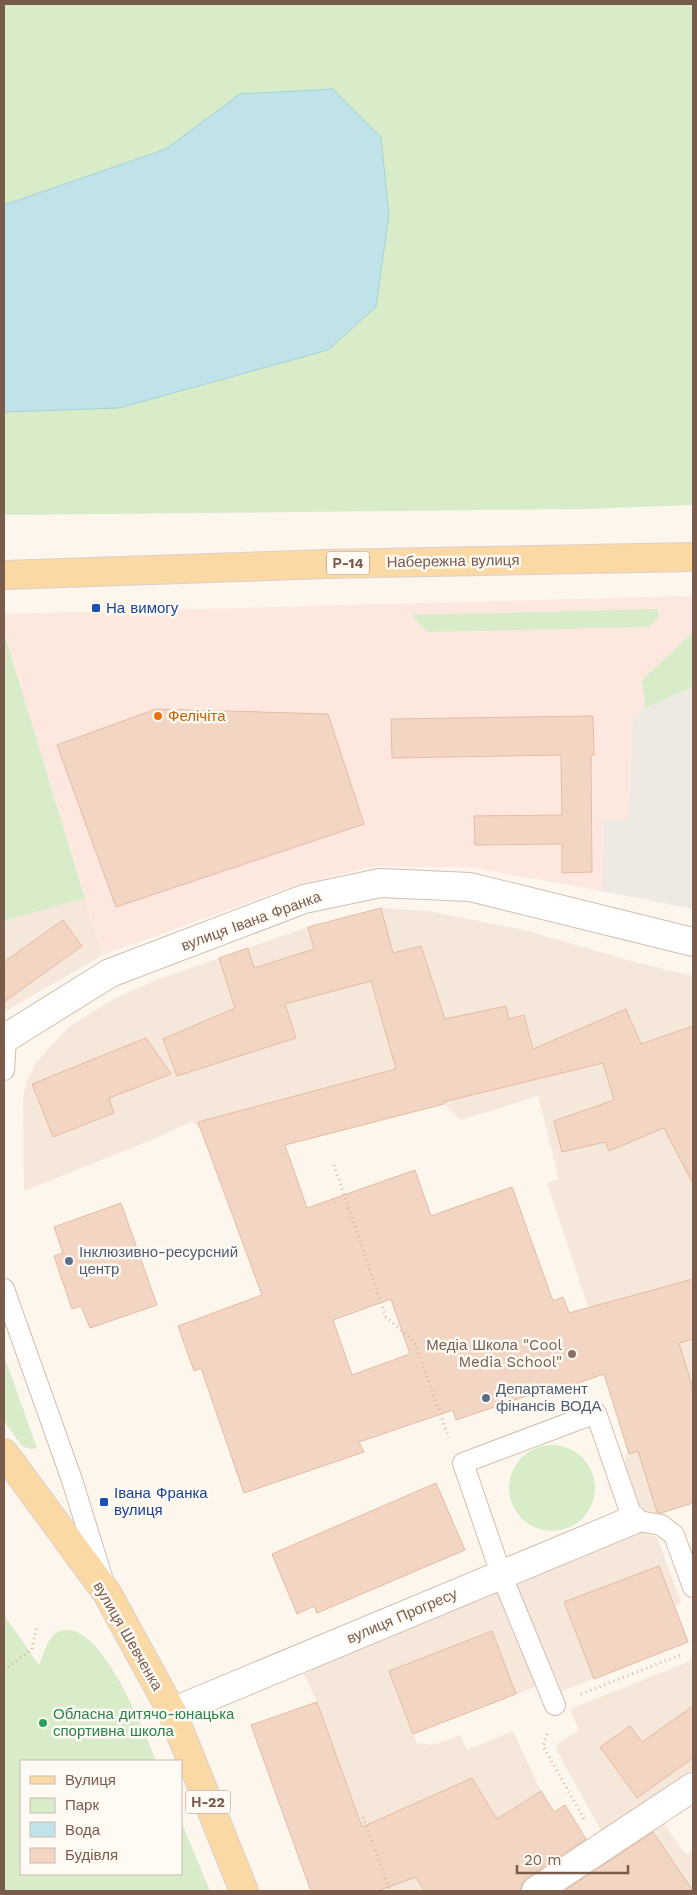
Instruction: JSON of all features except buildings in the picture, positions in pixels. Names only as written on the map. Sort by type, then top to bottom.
[{"type":"main road","name":"Набережна вулиця","points":[[4,574],[326,564],[693,557]]},
{"type":"main road","name":"вулиця Шевченка","points":[[4,1453],[106,1593],[172,1712],[244,1891]]},
{"type":"street","name":"вулиця Івана Франка","points":[[5,1039],[110,973],[304,899],[380,883],[470,887],[693,942]]},
{"type":"street","name":"вулиця Прогресу","points":[[172,1712],[633,1520]]},
{"type":"street","points":[[536,1891],[601,1850],[693,1787]]},
{"type":"lane","points":[[4,1070],[5,1039]]},
{"type":"lane","points":[[4,1290],[72,1480],[106,1593]]},
{"type":"lane","points":[[555,1705],[501,1574],[463,1462],[596,1413],[633,1520],[661,1525],[674,1535],[693,1587]]},
{"type":"path","points":[[334,1165],[386,1317],[414,1341],[447,1436],[463,1462]]},
{"type":"path","points":[[4,1670],[32,1649],[37,1626]]},
{"type":"path","points":[[601,1850],[543,1746],[555,1705],[680,1655]]},
{"type":"path","points":[[363,1817],[390,1891]]},
{"type":"shaded area","points":[[693,596],[693,632],[642,680],[645,708],[633,717],[628,820],[604,820],[602,891],[473,868],[377,866],[299,884],[103,955],[4,632],[4,614]]},
{"type":"shaded area","points":[[693,687],[693,909],[602,891],[604,820],[628,820],[633,717],[645,708]]},
{"type":"shaded area","points":[[85,898],[103,955],[4,1012],[4,921]]},
{"type":"shaded area","points":[[381,908],[428,911],[524,930],[635,962],[693,976],[693,1503],[654,1516],[641,1512],[626,1466],[625,1457],[629,1453],[616,1412],[621,1411],[615,1388],[547,1183],[559,1179],[538,1096],[461,1120],[444,1104],[434,1069],[201,1130],[193,1121],[154,1139],[24,1191],[23,1099],[26,1083],[36,1062],[70,1026],[117,997],[159,979],[308,927]]},
{"type":"shaded area","points":[[641,1532],[657,1537],[681,1603],[675,1606],[689,1642],[562,1691],[515,1584],[629,1534]]},
{"type":"shaded area","points":[[499,1591],[538,1686],[413,1734],[417,1743],[434,1745],[460,1735],[467,1750],[513,1731],[541,1791],[554,1812],[565,1805],[583,1834],[516,1876],[519,1883],[507,1891],[311,1891],[251,1725],[317,1702],[304,1674],[363,1646]]},
{"type":"shaded area","points":[[693,1660],[693,1775],[604,1836],[556,1749],[559,1742],[579,1730],[570,1709]]},
{"type":"shaded area","points":[[662,1821],[686,1855],[693,1850],[693,1891],[561,1891]]},
{"type":"green space","points":[[4,4],[693,4],[693,505],[587,509],[4,515]]},
{"type":"green space","points":[[658,609],[658,618],[649,627],[427,632],[412,615]]},
{"type":"green space","points":[[4,632],[85,898],[4,921]]},
{"type":"green space","points":[[693,632],[693,687],[645,708],[642,680]]},
{"type":"green space","points":[[4,1355],[37,1448],[30,1449],[22,1446],[4,1421]]},
{"type":"green space","points":[[552,1445],[568,1448],[576,1452],[588,1464],[592,1472],[595,1488],[592,1504],[588,1512],[576,1524],[568,1528],[552,1531],[536,1528],[528,1524],[516,1512],[512,1504],[509,1488],[512,1472],[516,1464],[528,1452],[536,1448]]},
{"type":"green space","points":[[4,1615],[39,1665],[48,1642],[58,1632],[73,1631],[89,1640],[104,1657],[118,1679],[131,1703],[156,1760],[20,1760],[20,1875],[182,1875],[182,1823],[210,1891],[4,1891]]},
{"type":"water","points":[[333,89],[381,137],[389,215],[376,307],[328,350],[119,408],[4,412],[4,205],[166,149],[240,94]]},
{"type":"place","name":"На вимогу","points":[[96,608]]},
{"type":"place","name":"Фелічіта","points":[[158,716]]},
{"type":"place","name":"Інклюзивно-ресурсний центр","points":[[69,1261]]},
{"type":"place","name":"Медіа Школа \"Cool Media School\"","points":[[572,1354]]},
{"type":"place","name":"Департамент фінансів ВОДА","points":[[486,1398]]},
{"type":"place","name":"Івана Франка вулиця","points":[[104,1502]]},
{"type":"place","name":"Обласна дитячо-юнацька спортивна школа","points":[[43,1723]]}]
